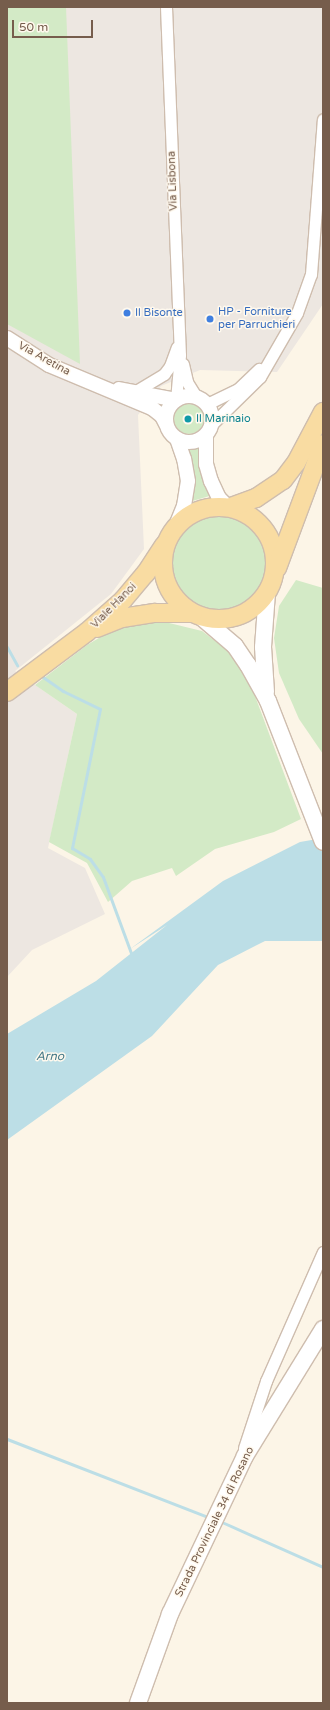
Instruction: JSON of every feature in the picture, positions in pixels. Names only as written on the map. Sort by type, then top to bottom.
[{"type":"main road","points":[[229,507],[256,498],[282,480],[296,463],[323,412]]},
{"type":"main road","points":[[275,572],[323,444]]},
{"type":"main road","name":"Viale Hanoi","points":[[7,692],[87,632],[123,600],[146,573],[171,534],[198,510],[213,506],[229,507],[247,514],[261,524],[270,538],[275,555],[275,572],[268,593],[258,605],[245,614],[230,619],[215,619],[196,615],[155,613],[122,618],[87,632]]},
{"type":"main road","name":"Viale Hanoi","points":[[171,534],[163,556],[167,584],[179,603],[196,615]]},
{"type":"main road","points":[[268,593],[263,647],[268,701]]},
{"type":"main road","points":[[196,615],[235,646],[268,701],[302,792],[323,842]]},
{"type":"main road","name":"Strada Provinciale 34 di Rosano","points":[[138,1703],[170,1614],[245,1456],[323,1329]]},
{"type":"street","name":"Via Lisbona","points":[[166,7],[180,355],[176,400]]},
{"type":"street","points":[[177,440],[192,443],[209,430],[228,407],[251,388],[271,358],[296,313],[311,274],[323,119]]},
{"type":"street","name":"Via Aretina","points":[[7,338],[49,365],[105,387],[152,408],[162,416],[166,424]]},
{"type":"street","points":[[136,391],[164,374],[170,366],[179,341]]},
{"type":"street","name":"Via Lisbona","points":[[180,355],[187,382],[202,401]]},
{"type":"street","points":[[166,424],[167,412],[176,400],[182,397],[202,401],[238,389],[271,358]]},
{"type":"street","name":"Via Aretina","points":[[105,387],[136,391],[176,400]]},
{"type":"street","name":"Viale Hanoi","points":[[202,401],[212,417],[209,430],[206,464],[219,498],[229,507]]},
{"type":"street","name":"Viale Hanoi","points":[[166,424],[177,440],[184,459],[188,481],[184,506],[171,534]]},
{"type":"street","points":[[232,1483],[266,1381],[323,1252]]},
{"type":"shaded area","points":[[7,7],[323,7],[323,304],[277,372],[200,370],[161,386],[138,415],[144,549],[111,594],[15,671],[77,714],[48,848],[85,868],[105,914],[32,950],[7,977]]},
{"type":"green space","points":[[7,7],[66,7],[80,364],[7,324]]},
{"type":"green space","points":[[189,404],[199,409],[204,419],[199,429],[189,434],[179,429],[174,419],[179,409]]},
{"type":"green space","points":[[199,448],[213,495],[189,502],[185,450]]},
{"type":"green space","points":[[219,516],[237,520],[252,530],[262,545],[266,563],[262,581],[252,596],[237,606],[219,610],[201,606],[186,596],[176,581],[172,563],[176,545],[186,530],[201,520]]},
{"type":"green space","points":[[296,580],[323,588],[323,754],[299,719],[279,673],[274,638],[279,606]]},
{"type":"green space","points":[[165,622],[202,631],[236,657],[255,696],[301,819],[274,832],[215,849],[176,876],[172,868],[132,881],[108,902],[87,863],[49,842],[77,714],[35,685],[87,645],[121,625]]},
{"type":"water","name":"Arno","points":[[323,838],[323,941],[265,941],[218,965],[152,1036],[7,1140],[7,1034],[96,981],[167,925],[130,949],[223,881],[300,842]]},
{"type":"waterway","points":[[7,647],[17,665]]},
{"type":"waterway","points":[[40,675],[63,691],[100,709],[72,848],[90,859],[103,877],[132,956]]},
{"type":"waterway","points":[[7,1439],[206,1516]]},
{"type":"waterway","points":[[224,1523],[323,1567]]},
{"type":"place","name":"Il Bisonte","points":[[127,313]]},
{"type":"place","name":"HP - Forniture per Parruchieri","points":[[210,319]]},
{"type":"place","name":"Il Marinaio","points":[[188,419]]}]
